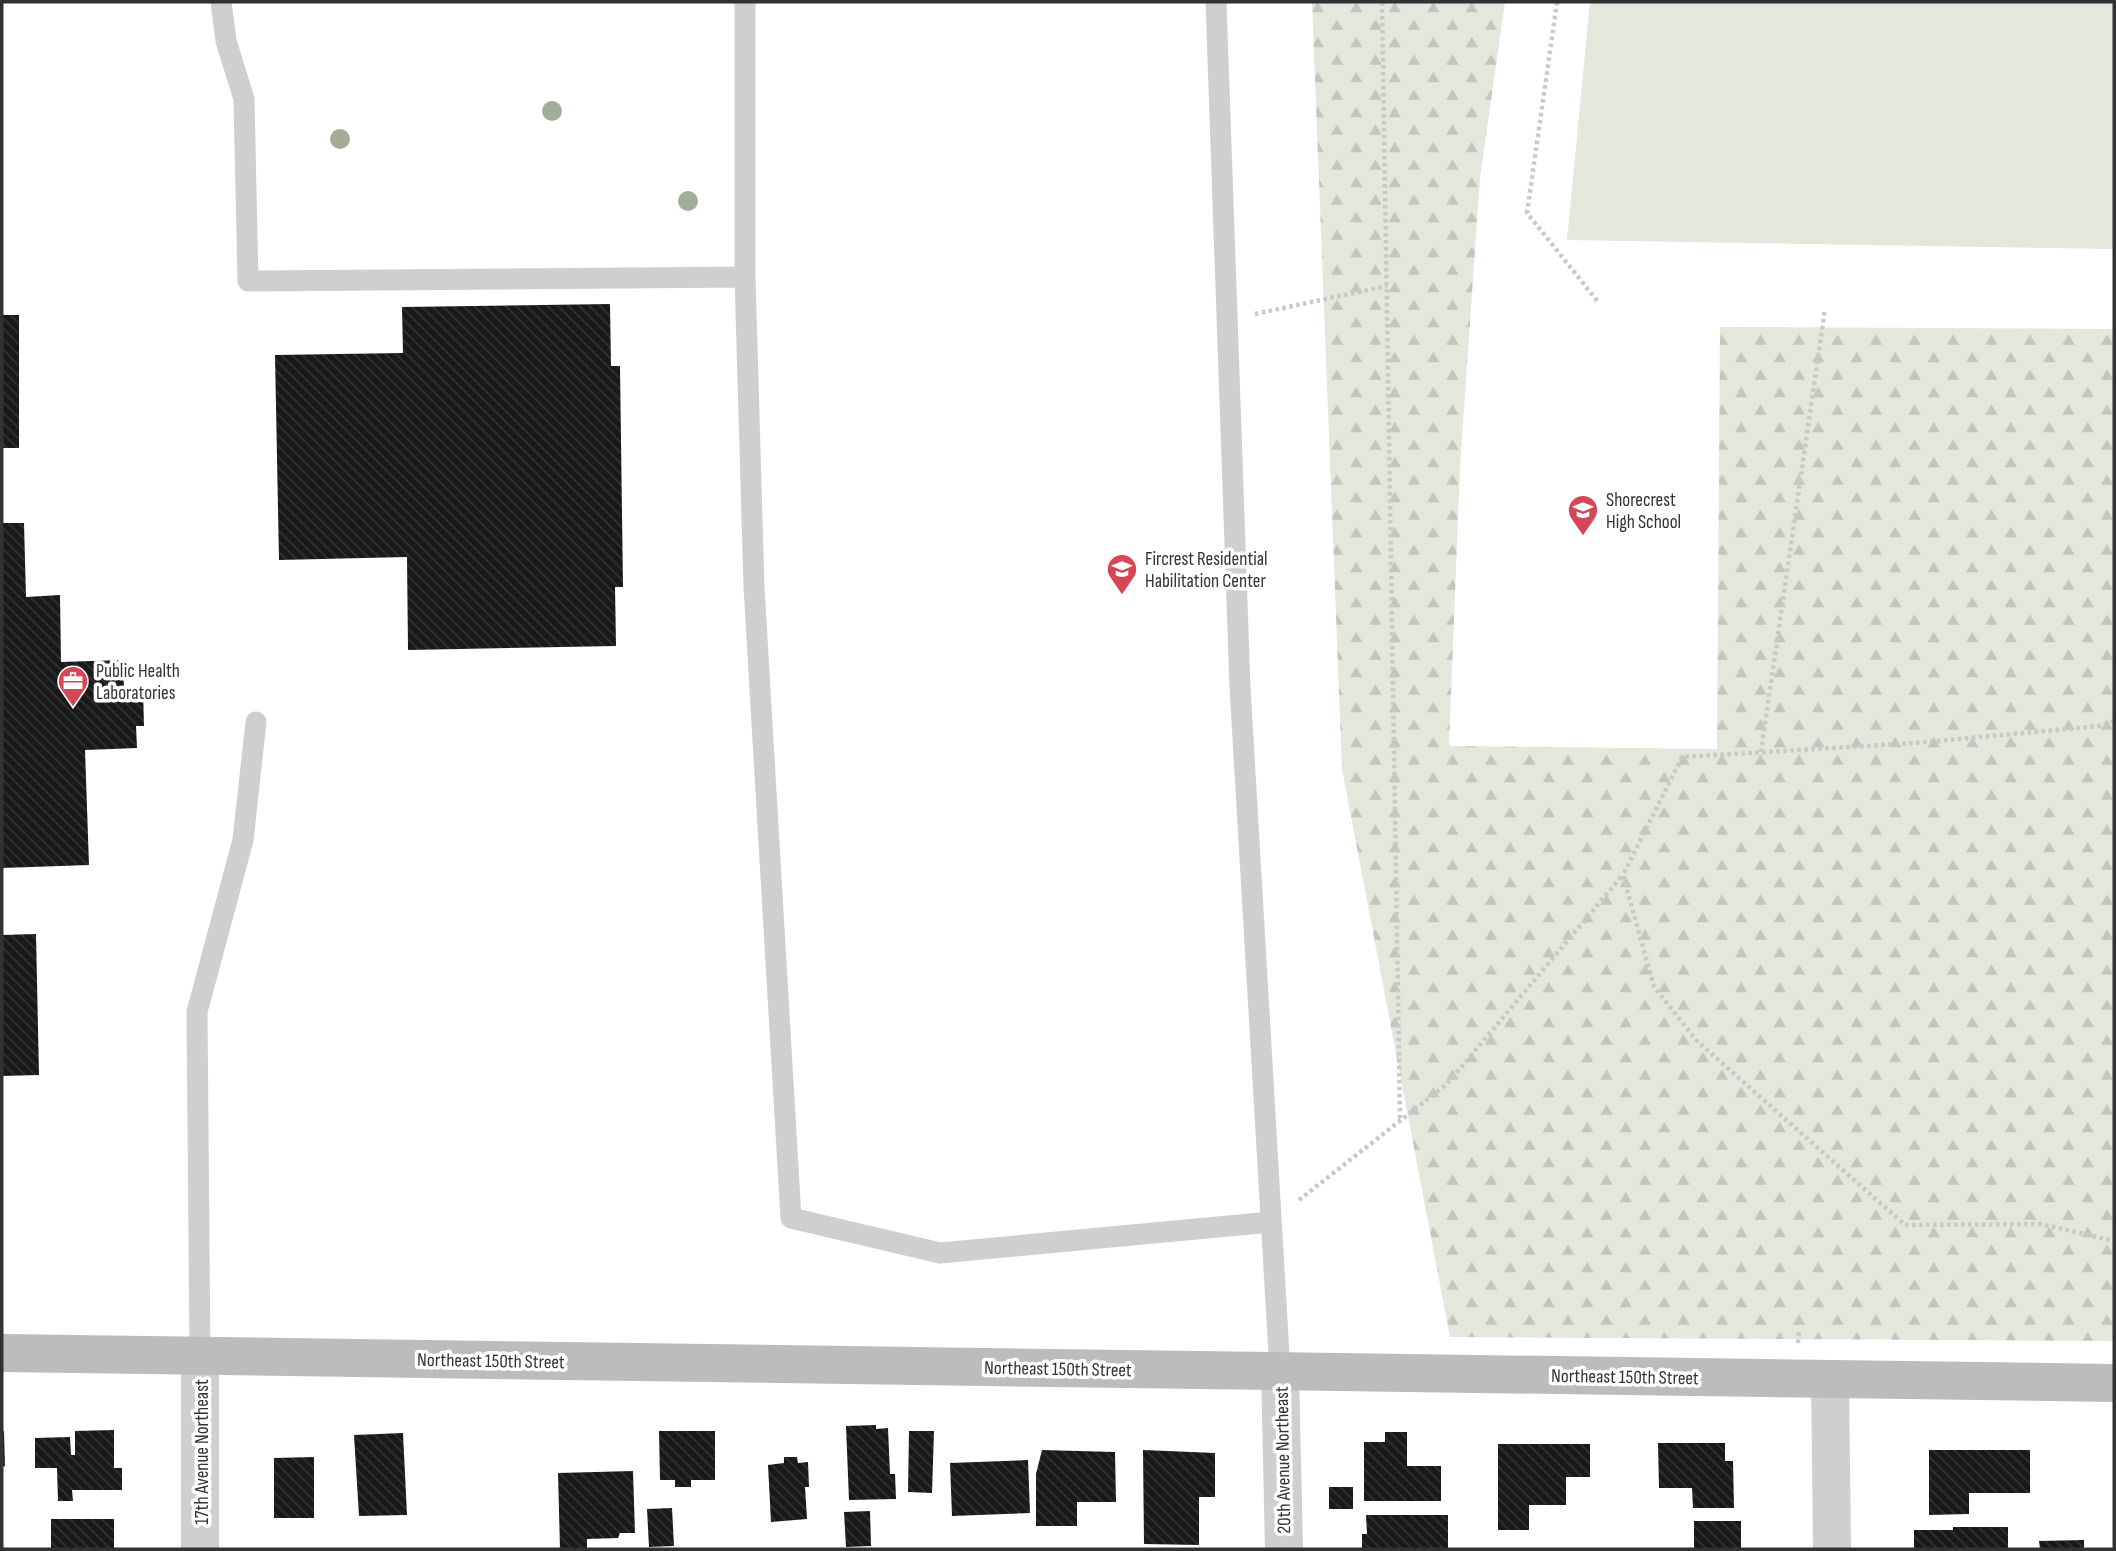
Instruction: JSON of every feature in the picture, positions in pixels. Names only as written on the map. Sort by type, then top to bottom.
[{"type":"street","name":"Northeast 150th Street","points":[[2,1353],[2114,1383]]},
{"type":"street","name":"17th Avenue Northeast","points":[[200,1356],[200,1549]]},
{"type":"street","name":"20th Avenue Northeast","points":[[1280,1371],[1284,1549]]},
{"type":"street","points":[[1830,1379],[1832,1549]]},
{"type":"lane","points":[[221,2],[226,41],[244,99],[248,281],[745,277]]},
{"type":"lane","points":[[745,2],[745,277],[754,587],[791,1218],[940,1253],[1271,1222]]},
{"type":"lane","points":[[1216,2],[1240,687],[1280,1371]]},
{"type":"lane","points":[[200,1356],[197,1012],[243,840],[257,722]]},
{"type":"path","points":[[1382,2],[1400,1121]]},
{"type":"path","points":[[1556,2],[1527,213],[1599,303]]},
{"type":"path","points":[[1227,320],[1387,286]]},
{"type":"path","points":[[1761,752],[1825,309]]},
{"type":"path","points":[[1271,1222],[1447,1084],[1623,875],[1682,757],[2020,733],[2098,726],[2114,721]]},
{"type":"path","points":[[1623,875],[1654,987],[1671,1009],[1697,1041],[1905,1225],[2042,1224],[2114,1241]]},
{"type":"green space","points":[[1312,2],[1505,2],[1480,178],[1460,466],[1449,746],[1717,749],[1720,327],[2114,329],[2114,1341],[1450,1337],[1342,769]]},
{"type":"green space","points":[[1590,2],[2114,2],[2114,249],[1567,240]]},
{"type":"building","points":[[610,304],[611,366],[620,366],[623,587],[615,587],[616,646],[408,650],[407,557],[279,560],[275,355],[403,353],[402,307]]},
{"type":"building","points":[[2,315],[19,315],[19,448],[2,448]]},
{"type":"building","name":"Public Health Laboratories","points":[[2,523],[24,523],[26,597],[60,595],[61,662],[123,660],[124,690],[143,689],[144,726],[136,726],[137,748],[85,750],[89,865],[2,868]]},
{"type":"building","points":[[36,934],[39,1075],[2,1076],[2,935]]},
{"type":"building","points":[[876,1425],[876,1429],[888,1428],[890,1474],[895,1474],[896,1499],[849,1500],[846,1426]]},
{"type":"building","points":[[114,1430],[114,1468],[122,1468],[122,1490],[72,1490],[73,1501],[58,1501],[57,1468],[35,1468],[35,1438],[70,1437],[71,1455],[75,1455],[75,1431]]},
{"type":"building","points":[[2,1431],[5,1466],[2,1467]]},
{"type":"building","points":[[659,1431],[715,1431],[715,1480],[691,1480],[691,1487],[675,1487],[675,1480],[660,1480]]},
{"type":"building","points":[[909,1431],[934,1431],[932,1493],[908,1492]]},
{"type":"building","points":[[1385,1432],[1407,1432],[1407,1466],[1441,1466],[1441,1501],[1364,1501],[1364,1442],[1385,1442]]},
{"type":"building","points":[[403,1433],[407,1515],[359,1516],[354,1435]]},
{"type":"building","points":[[1658,1443],[1725,1443],[1725,1461],[1733,1461],[1734,1508],[1693,1508],[1692,1488],[1659,1488]]},
{"type":"building","points":[[1498,1444],[1590,1444],[1590,1477],[1566,1477],[1566,1505],[1529,1505],[1529,1530],[1498,1530]]},
{"type":"building","points":[[1042,1450],[1115,1452],[1116,1502],[1077,1502],[1077,1526],[1036,1526],[1036,1474]]},
{"type":"building","points":[[1143,1450],[1215,1453],[1215,1497],[1199,1497],[1199,1545],[1144,1544]]},
{"type":"building","points":[[1929,1450],[2030,1450],[2030,1493],[1969,1493],[1969,1514],[1929,1515]]},
{"type":"building","points":[[314,1457],[314,1518],[274,1518],[274,1458]]},
{"type":"building","points":[[784,1457],[797,1457],[798,1463],[808,1462],[809,1487],[805,1487],[807,1519],[771,1522],[768,1465],[784,1463]]},
{"type":"building","points":[[1028,1460],[1030,1513],[952,1516],[950,1463]]},
{"type":"building","points":[[633,1471],[635,1533],[620,1533],[618,1538],[587,1539],[587,1549],[560,1549],[558,1473]]},
{"type":"building","points":[[1329,1487],[1353,1487],[1353,1509],[1329,1509]]},
{"type":"building","points":[[672,1508],[674,1546],[649,1547],[647,1509]]},
{"type":"building","points":[[870,1511],[871,1546],[846,1547],[844,1512]]},
{"type":"building","points":[[1366,1515],[1448,1515],[1448,1549],[1362,1549],[1362,1534],[1367,1534]]},
{"type":"building","points":[[51,1519],[114,1519],[114,1549],[51,1549]]},
{"type":"building","points":[[1694,1521],[1741,1521],[1741,1549],[1694,1549]]},
{"type":"building","points":[[1953,1527],[2008,1527],[2008,1549],[1914,1549],[1914,1530],[1953,1530]]},
{"type":"building","points":[[2084,1540],[2084,1549],[2040,1549],[2039,1541]]},
{"type":"place","name":"Shorecrest High School","points":[[1583,537]]},
{"type":"place","name":"Fircrest Residential Habilitation Center","points":[[1122,596]]},
{"type":"place","name":"Public Health Laboratories","points":[[73,708]]}]
